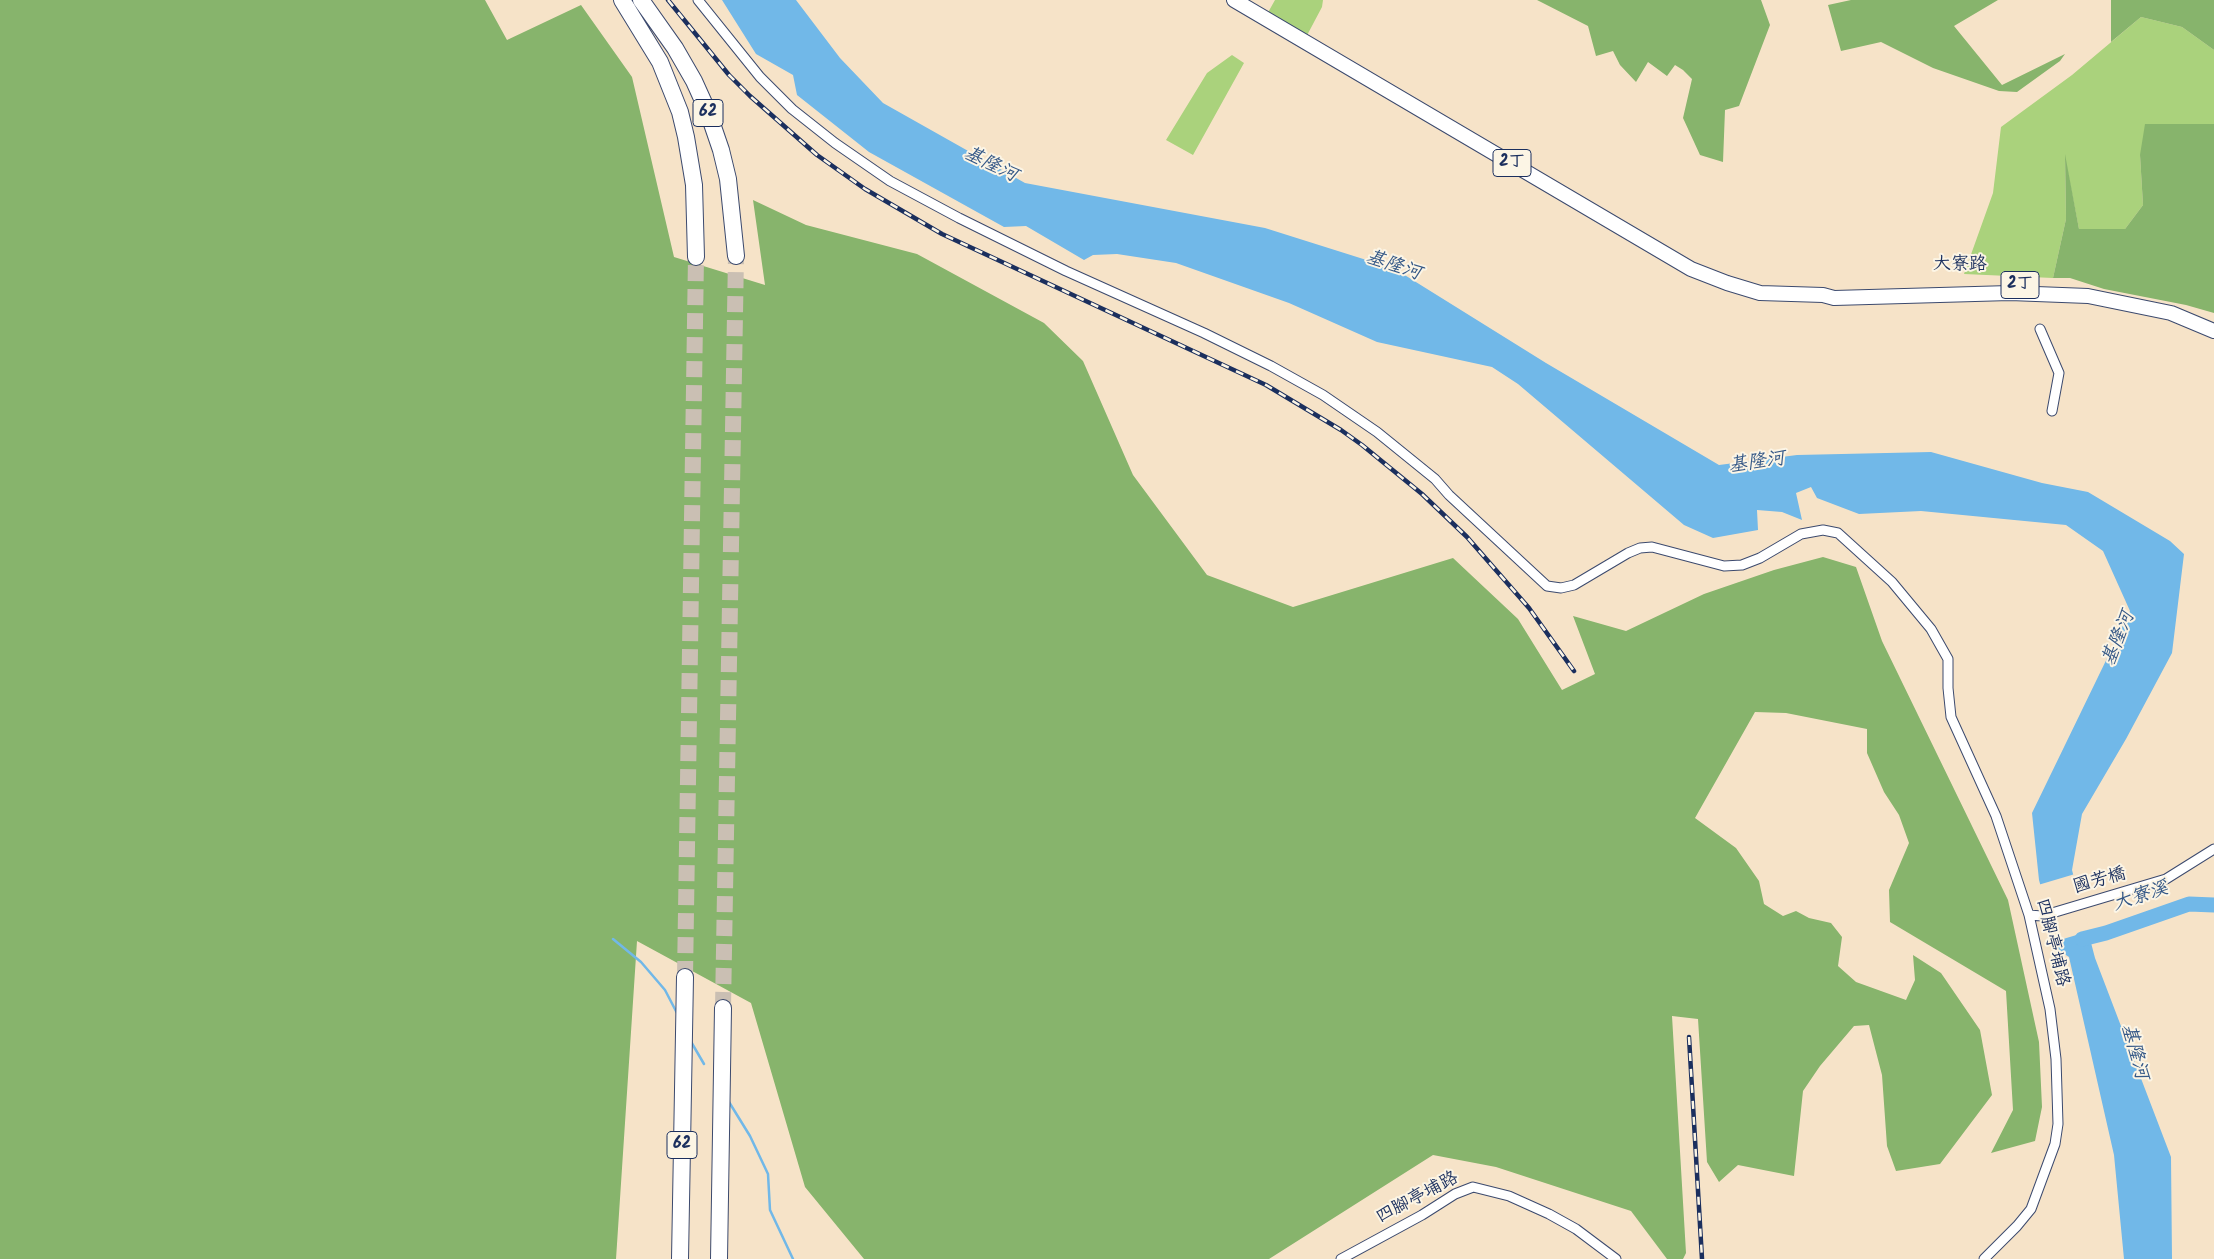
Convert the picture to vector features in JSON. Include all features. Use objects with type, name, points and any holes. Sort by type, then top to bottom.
[{"type":"highway","name":"62","points":[[622,0],[642,28],[660,62],[680,112],[691,162],[696,224],[696,257]]},
{"type":"highway","name":"62","points":[[641,0],[675,48],[708,112],[721,150],[728,179],[736,256]]},
{"type":"highway","name":"62","points":[[680,1259],[685,977]]},
{"type":"highway","name":"62","points":[[720,1259],[723,1008]]},
{"type":"main road","name":"大寮路","points":[[1234,0],[1691,269],[1727,284],[1760,293],[1823,295],[1834,298],[2010,293],[2088,296],[2171,313],[2214,331]]},
{"type":"main road","name":"大寮路","points":[[1823,295],[1834,289],[1930,285],[2012,285],[2092,289],[2177,309],[2214,324]]},
{"type":"street","name":"四腳亭埔路","points":[[698,0],[760,77],[792,108],[835,143],[890,180],[959,218],[1066,270],[1204,333],[1271,366],[1323,395],[1376,432],[1435,479],[1449,495],[1547,586],[1561,588],[1574,586],[1628,553],[1640,548],[1652,547],[1724,566],[1742,565],[1760,558],[1801,534],[1823,530],[1838,533],[1885,576],[1931,629],[1948,660],[1951,717],[1996,816],[2029,915],[2050,1008],[2055,1051],[2058,1118],[2055,1144],[2031,1209],[1984,1259]]},
{"type":"street","points":[[2040,330],[2058,373],[2052,411]]},
{"type":"street","name":"國芳橋","points":[[2029,915],[2042,916],[2166,879],[2214,849]]},
{"type":"street","name":"四腳亭埔路","points":[[1341,1259],[1455,1194],[1473,1187],[1509,1196],[1549,1214],[1576,1230],[1616,1259]]},
{"type":"green space","points":[[0,0],[485,0],[507,40],[581,5],[632,77],[674,257],[765,285],[753,200],[806,225],[917,254],[1044,323],[1083,361],[1133,475],[1207,575],[1293,607],[1453,558],[1518,619],[1562,690],[1595,674],[1573,616],[1626,631],[1704,594],[1774,570],[1823,557],[1856,567],[1882,641],[2008,900],[2039,1042],[2042,1107],[2035,1141],[1991,1153],[2013,1110],[2006,991],[1890,922],[1889,890],[1909,843],[1899,815],[1884,792],[1867,753],[1867,729],[1786,713],[1755,712],[1695,818],[1736,848],[1759,881],[1764,904],[1783,916],[1796,911],[1809,918],[1831,923],[1842,937],[1838,966],[1856,982],[1906,1000],[1915,980],[1913,955],[1941,973],[1980,1030],[1992,1095],[1940,1164],[1896,1171],[1887,1146],[1882,1075],[1869,1025],[1854,1026],[1820,1066],[1803,1091],[1794,1176],[1738,1165],[1719,1182],[1707,1162],[1698,1019],[1672,1016],[1686,1253],[1683,1259],[1667,1259],[1631,1211],[1496,1167],[1433,1155],[1269,1259],[864,1259],[805,1187],[751,1003],[637,941],[616,1259],[0,1259]]},
{"type":"green space","points":[[1275,0],[1323,0],[1322,7],[1304,41],[1261,25]]},
{"type":"green space","points":[[1537,0],[1761,0],[1770,25],[1739,106],[1725,110],[1723,162],[1700,155],[1683,118],[1692,79],[1683,70],[1675,65],[1667,76],[1648,62],[1636,82],[1620,65],[1613,51],[1596,56],[1588,26]]},
{"type":"green space","points":[[1851,0],[1998,0],[1954,26],[2002,85],[2065,54],[2060,61],[2017,92],[1999,91],[1933,68],[1881,42],[1841,51],[1828,5]]},
{"type":"green space","points":[[2111,0],[2214,0],[2214,50],[2182,27],[2141,17],[2111,42]]},
{"type":"green space","points":[[2141,17],[2182,27],[2214,50],[2214,124],[2140,155],[2143,205],[2125,229],[2079,229],[2065,158],[2066,219],[2053,278],[1964,274],[1993,193],[2001,127],[2072,75]]},
{"type":"green space","points":[[1232,55],[1244,63],[1193,155],[1166,140],[1207,73]]},
{"type":"green space","points":[[2145,124],[2214,124],[2214,313],[2186,305],[2104,289],[2070,278],[2053,278],[2066,219],[2065,154],[2079,229],[2125,229],[2143,205],[2140,155]]},
{"type":"water","name":"基隆河","points":[[722,0],[796,0],[840,58],[883,103],[1025,183],[1265,228],[1395,269],[1546,363],[1719,465],[1797,455],[1931,452],[2042,483],[2088,492],[2170,541],[2184,554],[2172,653],[2126,739],[2082,814],[2072,870],[2095,958],[2171,1157],[2172,1259],[2124,1259],[2114,1155],[2069,957],[2058,950],[2039,880],[2032,813],[2130,611],[2103,551],[2066,525],[1921,511],[1859,514],[1817,498],[1811,487],[1796,493],[1802,520],[1782,512],[1757,510],[1758,530],[1713,538],[1684,525],[1518,384],[1492,367],[1377,342],[1289,303],[1176,263],[1117,254],[1093,255],[1084,260],[1026,226],[1004,227],[869,152],[797,95],[793,75],[756,54]]},
{"type":"pier","points":[[2075,874],[2090,931],[2053,942],[2038,885]]},
{"type":"waterway","name":"大寮溪","points":[[2082,939],[2106,933],[2189,904],[2214,905]]},
{"type":"waterway","points":[[613,939],[641,962],[665,990],[678,1015]]},
{"type":"waterway","points":[[690,1040],[704,1064]]},
{"type":"waterway","points":[[729,1102],[750,1136],[768,1174],[770,1210],[793,1259]]},
{"type":"tunnel","points":[[723,1008],[736,256]]},
{"type":"tunnel","points":[[685,977],[696,257]]},
{"type":"railway","points":[[668,0],[729,75],[750,96],[817,155],[865,189],[942,234],[1266,385],[1341,430],[1362,445],[1422,494],[1467,537],[1529,608],[1574,671]]},
{"type":"railway","points":[[1689,1037],[1702,1259]]}]
